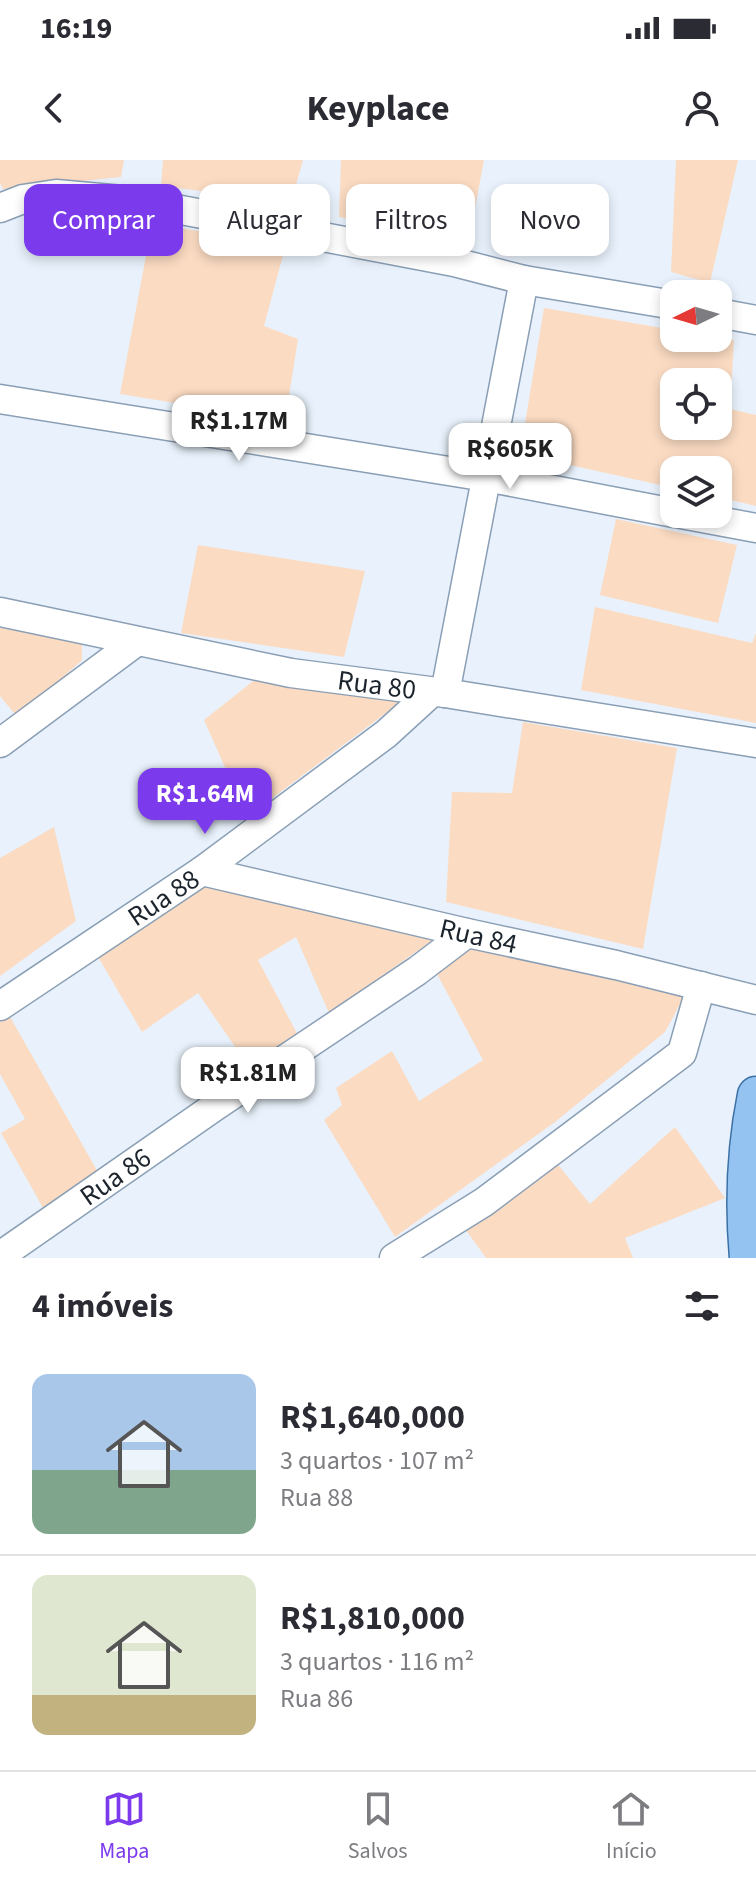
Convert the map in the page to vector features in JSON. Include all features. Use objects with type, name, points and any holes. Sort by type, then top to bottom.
[{"type":"main road","points":[[748,1258],[745,1222],[747,1136],[756,1095]]},
{"type":"street","points":[[0,208],[23,199],[56,194],[134,201],[454,262],[524,280],[660,303]]},
{"type":"street","points":[[439,693],[486,477],[524,280]]},
{"type":"street","points":[[732,316],[756,320]]},
{"type":"street","points":[[0,399],[486,477],[660,510]]},
{"type":"street","points":[[732,524],[756,528]]},
{"type":"street","name":"Rua 80","points":[[0,612],[291,673],[756,743]]},
{"type":"street","points":[[0,743],[136,642]]},
{"type":"street","name":"Rua 88","points":[[0,1006],[202,871],[439,693]]},
{"type":"street","name":"Rua 84","points":[[202,871],[756,1000]]},
{"type":"street","name":"Rua 86","points":[[7,1255],[214,1107],[417,971],[467,933]]},
{"type":"street","points":[[394,1258],[484,1202],[682,1053],[701,986]]},
{"type":"shaded area","points":[[0,160],[124,160],[121,177],[24,184],[24,187],[3,189]]},
{"type":"shaded area","points":[[163,160],[303,160],[296,184],[199,184],[199,191],[183,189],[183,184],[161,184]]},
{"type":"shaded area","points":[[341,160],[484,160],[475,208],[475,184],[346,184],[346,218],[339,217]]},
{"type":"shaded area","points":[[676,160],[738,160],[711,280],[671,272]]},
{"type":"shaded area","points":[[183,229],[199,231],[199,256],[283,256],[264,326],[298,339],[285,421],[120,394],[146,256],[183,256]]},
{"type":"shaded area","points":[[544,308],[660,328],[660,352],[732,352],[734,340],[732,374],[732,368],[660,368],[660,440],[732,440],[732,409],[756,415],[756,506],[732,500],[732,456],[660,456],[660,485],[520,454]]},
{"type":"shaded area","points":[[616,519],[737,545],[718,623],[600,595]]},
{"type":"shaded area","points":[[198,545],[365,571],[344,657],[181,633]]},
{"type":"shaded area","points":[[595,607],[752,643],[756,633],[756,723],[581,690]]},
{"type":"shaded area","points":[[0,623],[82,641],[82,660],[18,718],[0,696]]},
{"type":"shaded area","points":[[257,678],[406,698],[247,817],[204,720]]},
{"type":"shaded area","points":[[523,722],[677,748],[643,949],[446,902],[452,792],[512,793]]},
{"type":"shaded area","points":[[54,827],[76,921],[0,976],[0,858]]},
{"type":"shaded area","points":[[207,880],[423,932],[433,940],[329,1013],[296,937],[258,960],[300,1039],[247,1064],[198,993],[142,1032],[97,955]]},
{"type":"shaded area","points":[[471,946],[686,993],[665,1032],[555,1122],[395,1237],[324,1120],[342,1105],[336,1088],[392,1051],[419,1101],[483,1060],[436,972]]},
{"type":"shaded area","points":[[9,1015],[99,1174],[47,1215],[1,1133],[25,1119],[0,1074],[0,1020]]},
{"type":"shaded area","points":[[675,1127],[725,1198],[625,1238],[633,1258],[486,1258],[463,1226],[555,1161],[590,1204]]}]
